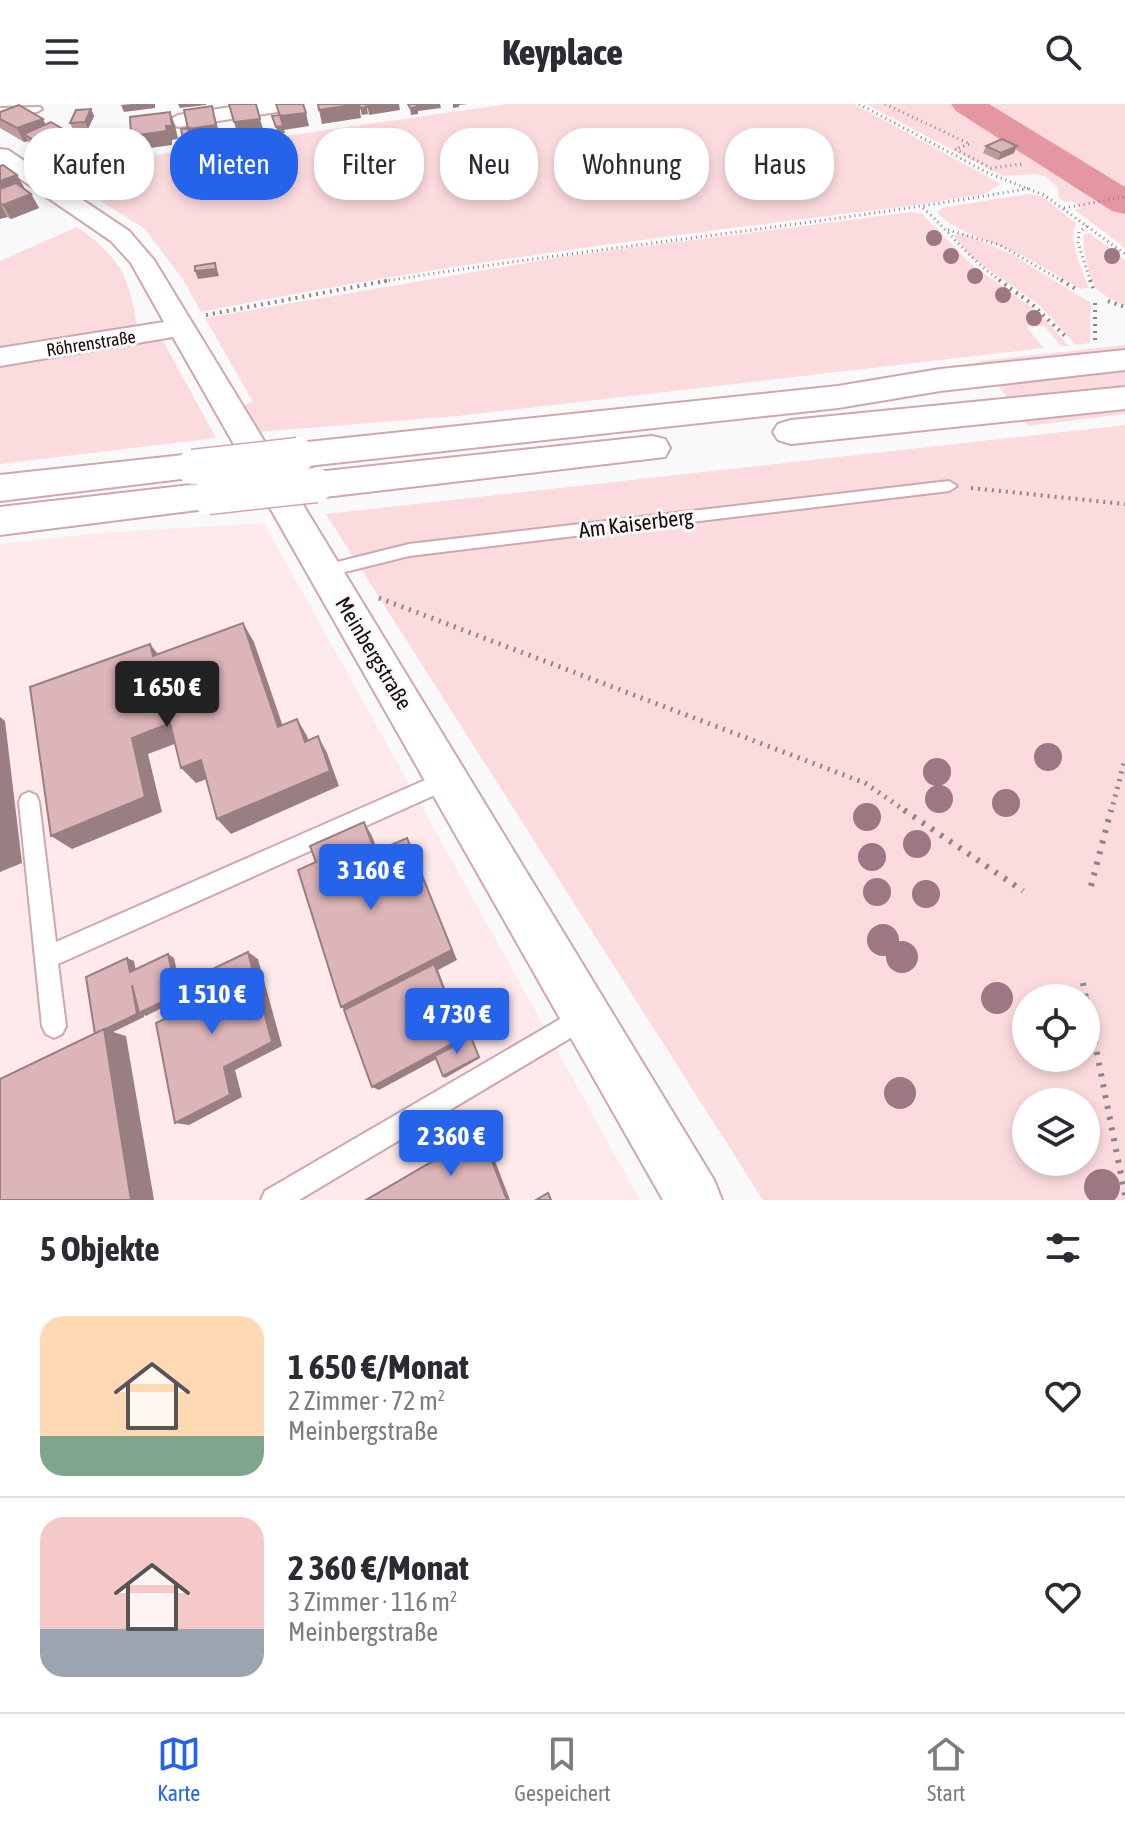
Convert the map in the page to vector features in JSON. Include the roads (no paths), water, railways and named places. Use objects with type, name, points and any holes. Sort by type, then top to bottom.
[{"type":"highway","points":[[0,521],[200,482],[838,397],[1110,354]]},
{"type":"highway","points":[[307,470],[936,419],[1125,398]]},
{"type":"highway","points":[[0,488],[200,482]]},
{"type":"street","points":[[178,121],[291,104]]},
{"type":"street","name":"Meinbergstraße","points":[[0,155],[131,247],[190,322],[325,571],[694,1200]]},
{"type":"street","name":"Röhrenstraße","points":[[0,357],[190,322]]},
{"type":"lane","points":[[0,111],[37,109]]},
{"type":"lane","name":"Am Kaiserberg","points":[[325,571],[409,550],[949,486]]},
{"type":"lane","points":[[46,958],[448,779]]},
{"type":"lane","points":[[29,802],[54,1026]]},
{"type":"lane","points":[[274,1200],[586,1016]]},
{"type":"waterway","points":[[967,104],[1125,203]]}]
